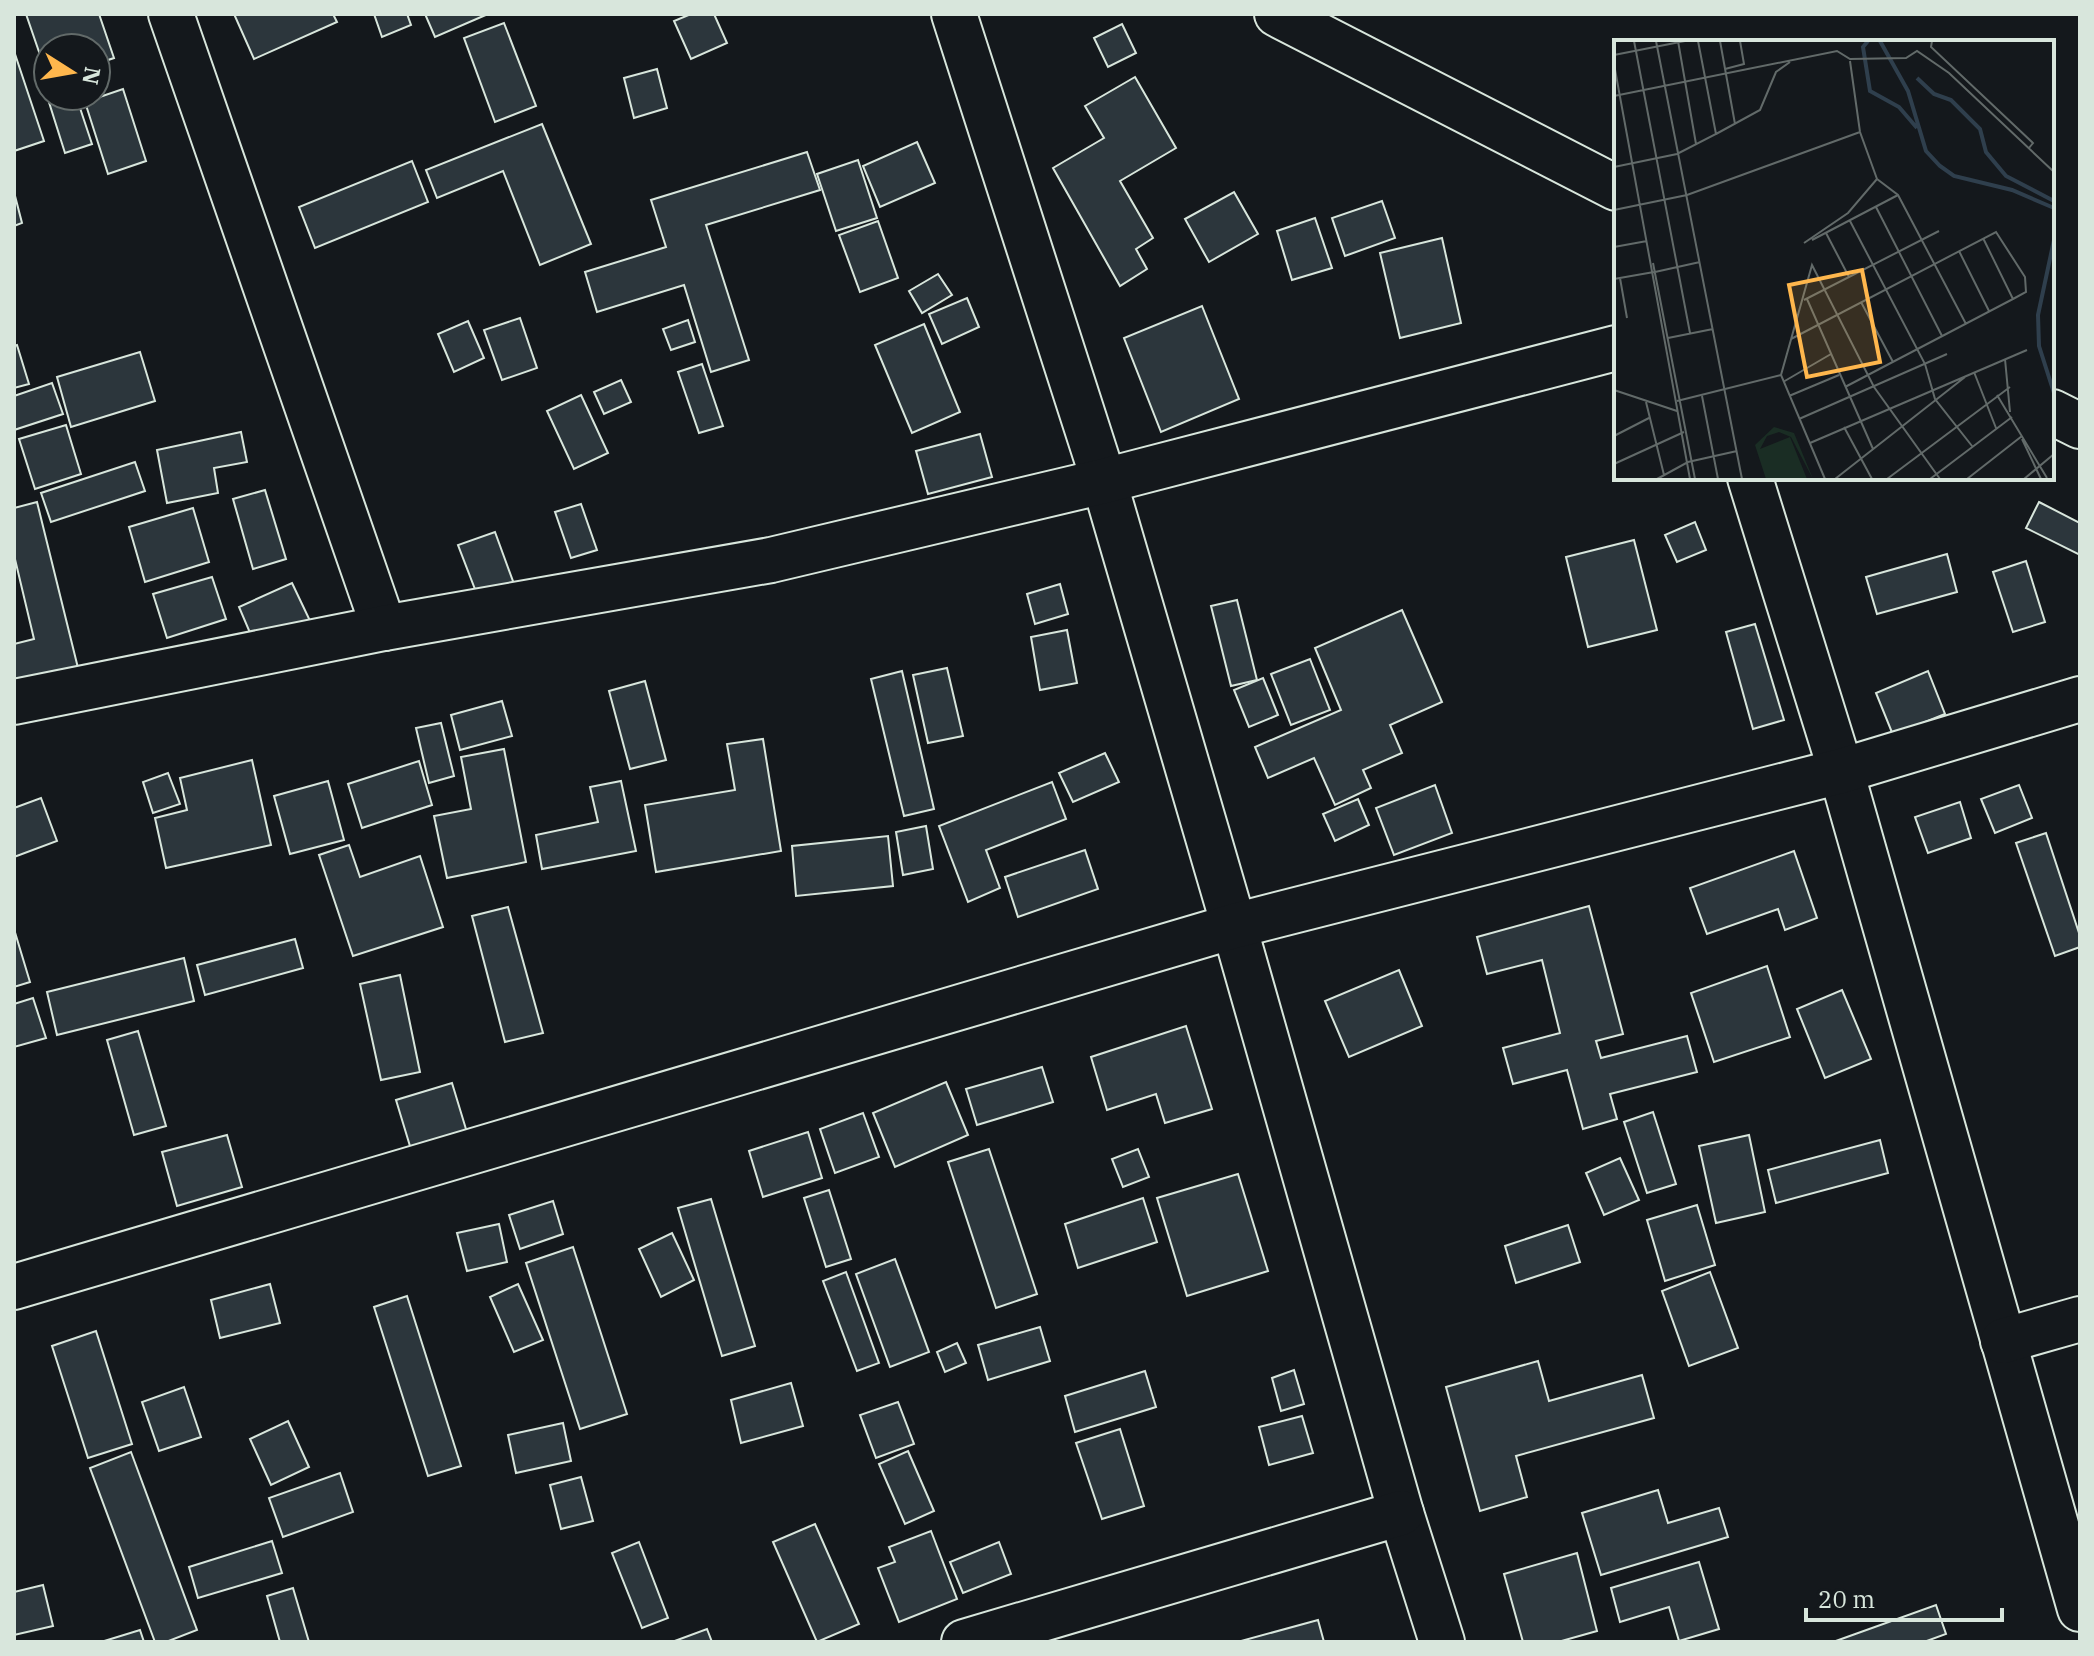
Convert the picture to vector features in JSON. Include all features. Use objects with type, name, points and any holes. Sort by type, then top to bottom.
[{"type":"street","points":[[171,14],[384,628]]},
{"type":"street","points":[[954,14],[1104,481],[1401,1513],[1442,1642]]},
{"type":"street","points":[[1277,14],[1614,187]]},
{"type":"street","points":[[14,702],[384,628],[771,560],[1104,481],[1614,349]]},
{"type":"street","points":[[2054,413],[2080,426]]},
{"type":"street","points":[[1751,480],[1841,771],[2080,1609]]},
{"type":"street","points":[[14,1287],[1234,926],[1841,771],[2080,699]]},
{"type":"street","points":[[2003,1341],[2080,1319]]},
{"type":"street","points":[[964,1642],[1401,1513]]},
{"type":"building","points":[[26,14],[99,14],[105,32],[32,32]]},
{"type":"building","points":[[234,14],[333,14],[337,22],[254,59]]},
{"type":"building","points":[[374,14],[407,14],[411,25],[382,37]]},
{"type":"building","points":[[425,14],[488,14],[435,37]]},
{"type":"building","points":[[691,14],[714,14],[727,43],[691,59],[674,21]]},
{"type":"building","points":[[504,23],[536,106],[495,122],[464,38]]},
{"type":"building","points":[[1122,24],[1136,53],[1108,67],[1094,38]]},
{"type":"building","points":[[14,51],[44,141],[14,151]]},
{"type":"building","points":[[657,69],[667,108],[634,118],[624,78]]},
{"type":"building","points":[[1135,77],[1176,148],[1120,181],[1153,238],[1136,249],[1147,269],[1120,286],[1053,168],[1104,138],[1085,106]]},
{"type":"building","points":[[123,89],[146,161],[108,174],[88,112],[112,112],[112,93]]},
{"type":"building","points":[[52,112],[81,112],[92,144],[65,153]]},
{"type":"building","points":[[542,124],[591,244],[540,265],[503,171],[437,198],[426,170]]},
{"type":"building","points":[[917,142],[935,183],[880,207],[863,166]]},
{"type":"building","points":[[807,152],[820,190],[706,225],[749,360],[711,372],[684,285],[597,312],[585,272],[666,247],[651,200]]},
{"type":"building","points":[[858,160],[877,218],[836,231],[817,174]]},
{"type":"building","points":[[412,161],[428,202],[315,248],[299,207]]},
{"type":"building","points":[[14,192],[22,223],[14,226]]},
{"type":"building","points":[[1234,192],[1258,234],[1209,262],[1185,219]]},
{"type":"building","points":[[1382,201],[1395,238],[1345,256],[1332,218]]},
{"type":"building","points":[[1315,218],[1332,268],[1292,280],[1277,231]]},
{"type":"building","points":[[878,221],[898,278],[860,292],[839,235]]},
{"type":"building","points":[[1442,238],[1461,323],[1400,338],[1380,253]]},
{"type":"building","points":[[938,274],[952,295],[922,313],[909,291]]},
{"type":"building","points":[[967,298],[979,327],[942,344],[929,314]]},
{"type":"building","points":[[1202,306],[1239,399],[1161,432],[1124,338]]},
{"type":"building","points":[[520,318],[537,368],[502,380],[484,330]]},
{"type":"building","points":[[688,320],[695,342],[671,350],[663,329]]},
{"type":"building","points":[[468,321],[484,358],[454,372],[438,334]]},
{"type":"building","points":[[924,324],[960,412],[912,433],[875,345]]},
{"type":"building","points":[[17,345],[29,384],[14,388],[14,346]]},
{"type":"building","points":[[140,352],[155,401],[71,427],[57,377]]},
{"type":"building","points":[[702,364],[723,426],[699,433],[678,372]]},
{"type":"building","points":[[621,380],[631,402],[604,414],[594,392]]},
{"type":"building","points":[[52,383],[63,414],[14,430],[14,396]]},
{"type":"building","points":[[581,395],[608,453],[574,469],[547,411]]},
{"type":"building","points":[[66,425],[81,474],[35,489],[19,439]]},
{"type":"building","points":[[241,432],[247,462],[214,468],[218,493],[167,503],[157,450]]},
{"type":"building","points":[[980,434],[992,477],[928,494],[916,451]]},
{"type":"building","points":[[135,462],[145,491],[51,522],[41,493]]},
{"type":"building","points":[[265,490],[286,559],[253,569],[233,499]]},
{"type":"building","points":[[37,502],[79,672],[14,688],[14,644],[34,639],[14,555],[14,508]]},
{"type":"building","points":[[2039,502],[2080,523],[2080,555],[2026,528]]},
{"type":"building","points":[[581,504],[597,550],[571,558],[555,512]]},
{"type":"building","points":[[193,508],[209,562],[145,582],[129,527]]},
{"type":"building","points":[[1695,522],[1706,550],[1677,562],[1665,535]]},
{"type":"building","points":[[495,532],[514,584],[478,597],[458,545]]},
{"type":"building","points":[[1634,540],[1657,630],[1588,647],[1566,557]]},
{"type":"building","points":[[1947,554],[1957,592],[1877,614],[1866,577]]},
{"type":"building","points":[[2026,561],[2045,622],[2013,632],[1993,572]]},
{"type":"building","points":[[212,577],[226,619],[167,638],[153,594]]},
{"type":"building","points":[[292,583],[312,625],[257,649],[239,607]]},
{"type":"building","points":[[1060,584],[1068,614],[1035,624],[1027,594]]},
{"type":"building","points":[[1237,600],[1257,680],[1231,686],[1211,606]]},
{"type":"building","points":[[1402,610],[1442,702],[1390,725],[1402,753],[1363,770],[1371,788],[1335,805],[1314,758],[1268,778],[1255,747],[1341,710],[1315,648]]},
{"type":"building","points":[[1755,624],[1784,720],[1753,729],[1726,632]]},
{"type":"building","points":[[1067,630],[1077,683],[1040,690],[1031,637]]},
{"type":"building","points":[[1310,659],[1330,710],[1291,725],[1271,674]]},
{"type":"building","points":[[947,668],[963,736],[928,743],[913,675]]},
{"type":"building","points":[[902,671],[934,809],[904,816],[871,679]]},
{"type":"building","points":[[1928,671],[1945,714],[1893,735],[1876,693]]},
{"type":"building","points":[[1263,678],[1278,715],[1249,727],[1234,690]]},
{"type":"building","points":[[645,681],[666,760],[630,769],[609,691]]},
{"type":"building","points":[[502,701],[512,736],[460,750],[451,715]]},
{"type":"building","points":[[441,723],[454,776],[429,783],[416,728]]},
{"type":"building","points":[[763,739],[781,851],[656,872],[645,805],[735,790],[727,744]]},
{"type":"building","points":[[504,749],[526,862],[447,878],[434,816],[471,809],[461,757]]},
{"type":"building","points":[[1105,753],[1119,782],[1073,802],[1059,773]]},
{"type":"building","points":[[252,760],[271,845],[166,868],[155,818],[187,810],[180,778]]},
{"type":"building","points":[[419,761],[432,805],[362,828],[348,784]]},
{"type":"building","points":[[168,773],[180,804],[153,813],[143,782]]},
{"type":"building","points":[[328,781],[344,840],[290,854],[274,796]]},
{"type":"building","points":[[621,781],[636,851],[542,869],[536,835],[598,822],[590,787]]},
{"type":"building","points":[[1052,782],[1066,819],[986,850],[1000,888],[968,902],[939,826]]},
{"type":"building","points":[[1435,785],[1452,833],[1394,855],[1376,808]]},
{"type":"building","points":[[2019,785],[2032,818],[1995,833],[1981,799]]},
{"type":"building","points":[[41,798],[57,841],[14,857],[14,808]]},
{"type":"building","points":[[1358,799],[1369,825],[1335,841],[1323,814]]},
{"type":"building","points":[[1960,802],[1971,838],[1928,853],[1915,817]]},
{"type":"building","points":[[926,826],[933,869],[903,875],[896,832]]},
{"type":"building","points":[[2046,833],[2080,936],[2080,947],[2055,956],[2016,843]]},
{"type":"building","points":[[888,836],[893,886],[796,896],[792,846]]},
{"type":"building","points":[[349,845],[360,877],[420,856],[443,927],[353,956],[319,855]]},
{"type":"building","points":[[1085,850],[1098,889],[1018,917],[1005,877]]},
{"type":"building","points":[[1794,851],[1817,918],[1785,930],[1778,909],[1707,934],[1690,888]]},
{"type":"building","points":[[1589,906],[1623,1034],[1596,1041],[1601,1058],[1687,1036],[1697,1072],[1610,1094],[1617,1119],[1583,1129],[1567,1070],[1513,1084],[1503,1048],[1560,1033],[1542,960],[1487,974],[1477,937]]},
{"type":"building","points":[[508,907],[543,1033],[505,1042],[472,916]]},
{"type":"building","points":[[14,929],[30,982],[14,987]]},
{"type":"building","points":[[295,939],[303,968],[205,995],[197,965]]},
{"type":"building","points":[[184,958],[194,1001],[57,1035],[47,992]]},
{"type":"building","points":[[1767,966],[1790,1037],[1714,1062],[1691,993]]},
{"type":"building","points":[[1399,970],[1422,1026],[1349,1057],[1325,1001]]},
{"type":"building","points":[[400,975],[420,1072],[381,1080],[360,984]]},
{"type":"building","points":[[1842,990],[1871,1059],[1825,1078],[1797,1009]]},
{"type":"building","points":[[33,998],[46,1038],[14,1047],[14,1004]]},
{"type":"building","points":[[1186,1026],[1212,1109],[1165,1123],[1156,1094],[1107,1110],[1091,1057]]},
{"type":"building","points":[[138,1031],[166,1126],[134,1135],[107,1040]]},
{"type":"building","points":[[1042,1067],[1053,1102],[977,1125],[966,1089]]},
{"type":"building","points":[[946,1082],[968,1135],[895,1167],[873,1113]]},
{"type":"building","points":[[452,1083],[469,1139],[413,1156],[396,1100]]},
{"type":"building","points":[[1653,1112],[1676,1184],[1647,1193],[1624,1122]]},
{"type":"building","points":[[863,1113],[879,1157],[835,1173],[820,1129]]},
{"type":"building","points":[[808,1132],[822,1178],[763,1197],[749,1151]]},
{"type":"building","points":[[227,1135],[242,1187],[177,1206],[162,1152]]},
{"type":"building","points":[[1749,1135],[1765,1212],[1716,1223],[1699,1146]]},
{"type":"building","points":[[1880,1140],[1888,1173],[1776,1203],[1768,1170]]},
{"type":"building","points":[[989,1149],[1037,1294],[996,1308],[948,1162]]},
{"type":"building","points":[[1138,1149],[1149,1177],[1123,1187],[1112,1159]]},
{"type":"building","points":[[1620,1158],[1639,1200],[1604,1215],[1586,1173]]},
{"type":"building","points":[[1238,1174],[1268,1271],[1187,1296],[1157,1198]]},
{"type":"building","points":[[829,1190],[851,1259],[826,1267],[804,1198]]},
{"type":"building","points":[[1143,1198],[1157,1242],[1078,1268],[1065,1224]]},
{"type":"building","points":[[711,1199],[755,1346],[722,1356],[678,1208]]},
{"type":"building","points":[[553,1201],[563,1234],[520,1249],[509,1215]]},
{"type":"building","points":[[1697,1205],[1715,1265],[1665,1281],[1647,1220]]},
{"type":"building","points":[[499,1224],[507,1262],[467,1271],[457,1233]]},
{"type":"building","points":[[1568,1225],[1580,1262],[1516,1283],[1505,1246]]},
{"type":"building","points":[[672,1233],[694,1280],[661,1297],[639,1249]]},
{"type":"building","points":[[573,1247],[627,1414],[580,1429],[526,1263]]},
{"type":"building","points":[[895,1259],[929,1352],[890,1367],[856,1274]]},
{"type":"building","points":[[846,1272],[879,1363],[857,1371],[823,1281]]},
{"type":"building","points":[[1710,1272],[1738,1348],[1689,1366],[1662,1291]]},
{"type":"building","points":[[270,1284],[280,1323],[220,1338],[211,1300]]},
{"type":"building","points":[[518,1284],[543,1340],[514,1352],[490,1297]]},
{"type":"building","points":[[407,1296],[461,1466],[428,1476],[374,1307]]},
{"type":"building","points":[[1040,1327],[1050,1361],[988,1380],[978,1345]]},
{"type":"building","points":[[96,1331],[132,1444],[88,1458],[52,1346]]},
{"type":"building","points":[[957,1343],[966,1363],[945,1372],[937,1352]]},
{"type":"building","points":[[1538,1361],[1549,1401],[1642,1375],[1654,1418],[1516,1456],[1527,1497],[1480,1511],[1446,1387]]},
{"type":"building","points":[[1294,1370],[1304,1404],[1281,1411],[1272,1378]]},
{"type":"building","points":[[1145,1371],[1156,1407],[1075,1432],[1065,1396]]},
{"type":"building","points":[[791,1383],[803,1426],[741,1443],[731,1400]]},
{"type":"building","points":[[184,1387],[201,1437],[159,1451],[142,1402]]},
{"type":"building","points":[[898,1402],[914,1444],[876,1458],[860,1415]]},
{"type":"building","points":[[1302,1416],[1313,1453],[1269,1465],[1259,1427]]},
{"type":"building","points":[[288,1421],[309,1467],[271,1485],[250,1439]]},
{"type":"building","points":[[563,1423],[571,1461],[516,1473],[508,1435]]},
{"type":"building","points":[[1120,1429],[1144,1506],[1102,1519],[1076,1443]]},
{"type":"building","points":[[908,1451],[934,1511],[905,1524],[879,1464]]},
{"type":"building","points":[[131,1452],[197,1630],[166,1642],[155,1642],[90,1468]]},
{"type":"building","points":[[340,1473],[353,1512],[283,1537],[269,1498]]},
{"type":"building","points":[[581,1477],[593,1521],[561,1529],[550,1485]]},
{"type":"building","points":[[1658,1490],[1668,1523],[1719,1508],[1728,1537],[1601,1575],[1582,1513]]},
{"type":"building","points":[[815,1524],[859,1624],[817,1642],[773,1542]]},
{"type":"building","points":[[931,1531],[957,1599],[899,1622],[878,1568],[895,1562],[889,1547]]},
{"type":"building","points":[[272,1541],[282,1573],[198,1598],[189,1567]]},
{"type":"building","points":[[639,1542],[668,1618],[642,1628],[612,1553]]},
{"type":"building","points":[[999,1542],[1011,1574],[963,1593],[950,1562]]},
{"type":"building","points":[[1577,1553],[1597,1631],[1558,1642],[1523,1642],[1504,1574]]},
{"type":"building","points":[[1699,1562],[1719,1629],[1679,1641],[1669,1607],[1620,1622],[1611,1588]]},
{"type":"building","points":[[43,1585],[53,1626],[14,1635],[14,1592]]},
{"type":"building","points":[[293,1588],[309,1642],[280,1642],[267,1596]]},
{"type":"building","points":[[1936,1605],[1946,1634],[1924,1642],[1833,1642]]},
{"type":"building","points":[[1318,1620],[1324,1642],[1241,1642],[1241,1641]]},
{"type":"building","points":[[707,1629],[712,1642],[672,1642]]},
{"type":"building","points":[[140,1630],[144,1642],[101,1642]]}]
